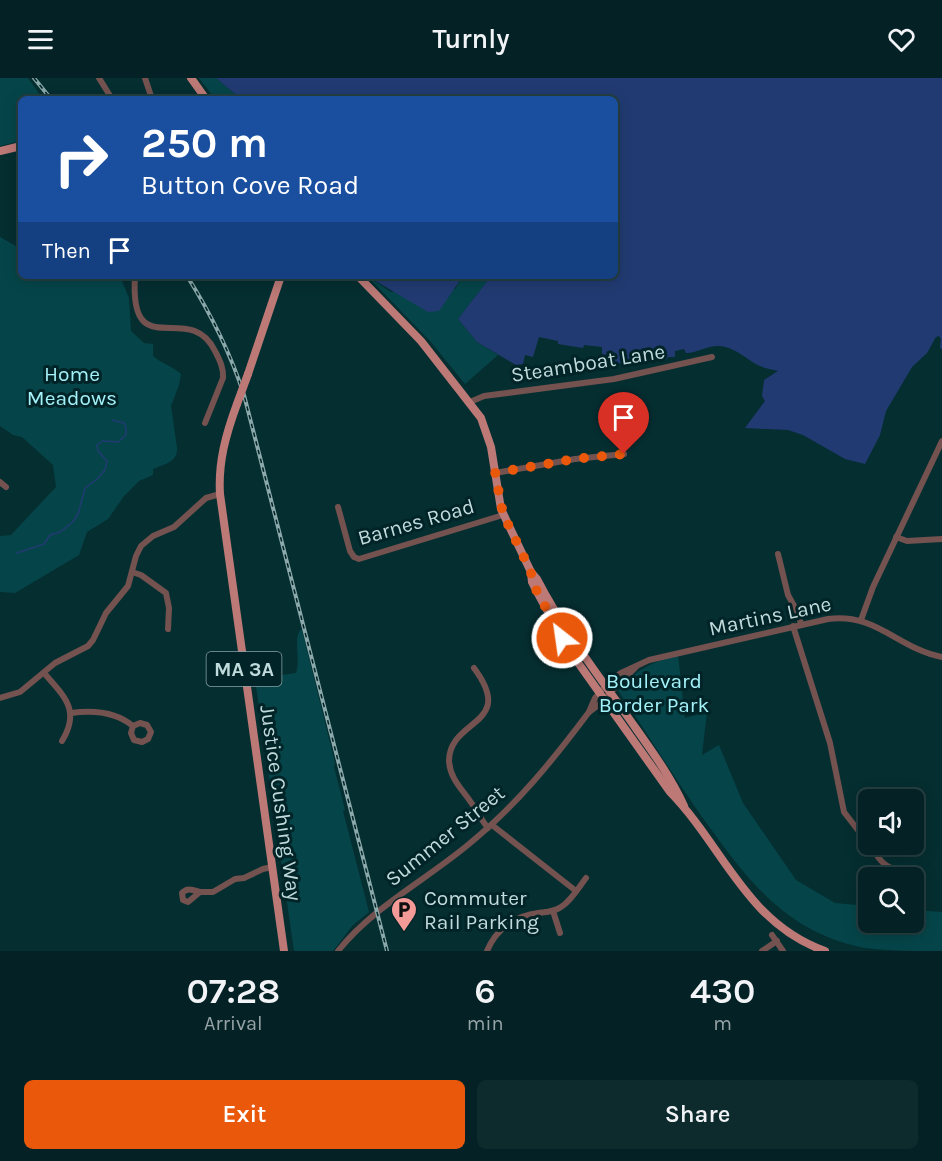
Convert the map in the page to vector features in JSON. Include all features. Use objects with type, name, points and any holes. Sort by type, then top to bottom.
[{"type":"main road","points":[[190,79],[204,96]]},
{"type":"main road","points":[[0,151],[18,147]]},
{"type":"main road","name":"Justice Cushing Way","points":[[280,279],[237,404],[222,456],[220,494],[284,951]]},
{"type":"main road","points":[[361,279],[421,341],[481,418],[486,430],[503,514],[531,572],[570,637],[676,788],[684,806]]},
{"type":"main road","points":[[531,572],[532,582],[569,650],[750,899],[770,919],[798,938],[822,950]]},
{"type":"main road","points":[[798,938],[804,951]]},
{"type":"street","points":[[99,78],[110,96]]},
{"type":"street","points":[[145,78],[151,96]]},
{"type":"street","points":[[135,279],[135,307],[145,322],[158,328],[183,328],[195,331],[207,338],[215,350],[223,370],[223,378],[205,423]]},
{"type":"street","name":"Steamboat Lane","points":[[470,402],[484,396],[614,379],[712,357]]},
{"type":"street","points":[[861,620],[873,587],[942,441]]},
{"type":"street","points":[[495,473],[575,459],[624,454]]},
{"type":"street","points":[[0,482],[6,487]]},
{"type":"street","points":[[0,698],[20,692],[60,660],[85,649],[91,643],[103,617],[128,586],[137,554],[146,541],[174,527],[206,498],[220,494]]},
{"type":"street","name":"Barnes Road","points":[[338,507],[350,551],[354,557],[359,559],[503,514]]},
{"type":"street","points":[[896,537],[907,541],[942,539]]},
{"type":"street","points":[[778,554],[788,595],[801,624]]},
{"type":"street","points":[[132,572],[141,575],[166,593],[169,608],[168,629]]},
{"type":"street","name":"Martins Lane","points":[[607,689],[636,667],[662,656],[801,624],[840,618],[861,620],[917,649],[942,657]]},
{"type":"street","points":[[793,626],[830,743],[844,812],[858,830]]},
{"type":"street","points":[[474,668],[485,685],[488,705],[479,720],[453,743],[449,762],[454,780],[490,827],[576,891]]},
{"type":"street","points":[[44,673],[65,698],[71,713],[69,727],[62,741]]},
{"type":"street","name":"Summer Street","points":[[338,951],[363,923],[490,827],[529,788],[607,689]]},
{"type":"street","points":[[71,713],[110,714],[133,726]]},
{"type":"street","points":[[877,855],[887,867]]},
{"type":"street","points":[[200,892],[213,892],[235,879],[244,878],[272,867]]},
{"type":"street","points":[[487,951],[497,934],[512,921],[531,914],[553,911],[565,905],[586,878]]},
{"type":"street","points":[[553,911],[560,933]]},
{"type":"street","points":[[762,951],[774,938],[783,951]]},
{"type":"green space","points":[[0,78],[28,78],[41,96],[18,96],[18,142],[0,146]]},
{"type":"green space","points":[[199,78],[216,78],[237,96],[213,96]]},
{"type":"green space","name":"Home Meadows","points":[[0,237],[18,247],[18,279],[121,279],[129,298],[131,331],[144,343],[153,344],[153,356],[181,374],[171,406],[177,453],[170,462],[153,469],[153,475],[139,481],[124,496],[108,519],[87,532],[79,555],[15,593],[0,592],[0,536],[11,535],[56,487],[53,465],[22,437],[13,435],[0,426]]},
{"type":"green space","points":[[370,279],[391,292],[455,289],[461,279],[489,279],[458,319],[477,342],[498,355],[465,384],[430,341]]},
{"type":"green space","points":[[302,630],[335,763],[334,767],[345,810],[343,811],[369,912],[352,926],[333,951],[294,951],[255,679],[296,673],[297,640]]},
{"type":"green space","name":"Boulevard Border Park","points":[[678,655],[685,718],[707,712],[702,755],[719,745],[743,803],[796,880],[835,903],[858,905],[858,933],[924,933],[924,911],[942,912],[942,951],[864,948],[837,940],[812,930],[791,917],[754,884],[694,805],[619,692],[618,689],[632,676],[660,660]]},
{"type":"water","points":[[216,78],[942,78],[942,349],[940,348],[941,339],[939,336],[936,337],[927,353],[912,367],[886,411],[880,435],[865,464],[845,459],[803,435],[788,430],[745,428],[765,401],[762,396],[764,380],[778,371],[760,366],[724,347],[714,346],[686,353],[684,349],[675,351],[675,357],[668,357],[666,360],[630,360],[627,364],[617,363],[602,356],[602,347],[584,345],[583,348],[558,344],[558,341],[539,337],[533,357],[525,355],[523,364],[516,365],[477,342],[458,319],[489,279],[618,279],[618,96],[237,96]]},
{"type":"water","points":[[372,279],[461,279],[439,311],[428,312]]},
{"type":"waterway","points":[[17,553],[44,544],[50,535],[60,532],[73,522],[78,514],[85,488],[105,470],[107,461],[98,451],[97,445],[103,441],[118,442],[126,435],[124,423],[112,420]]},
{"type":"railway","points":[[34,78],[49,96]]},
{"type":"railway","points":[[189,279],[219,334],[244,395],[387,951]]},
{"type":"place","name":"Commuter Rail Parking","points":[[404,933]]},
{"type":"route","points":[[562,638],[532,582],[531,572],[503,514],[495,473],[575,459],[624,454]]}]
